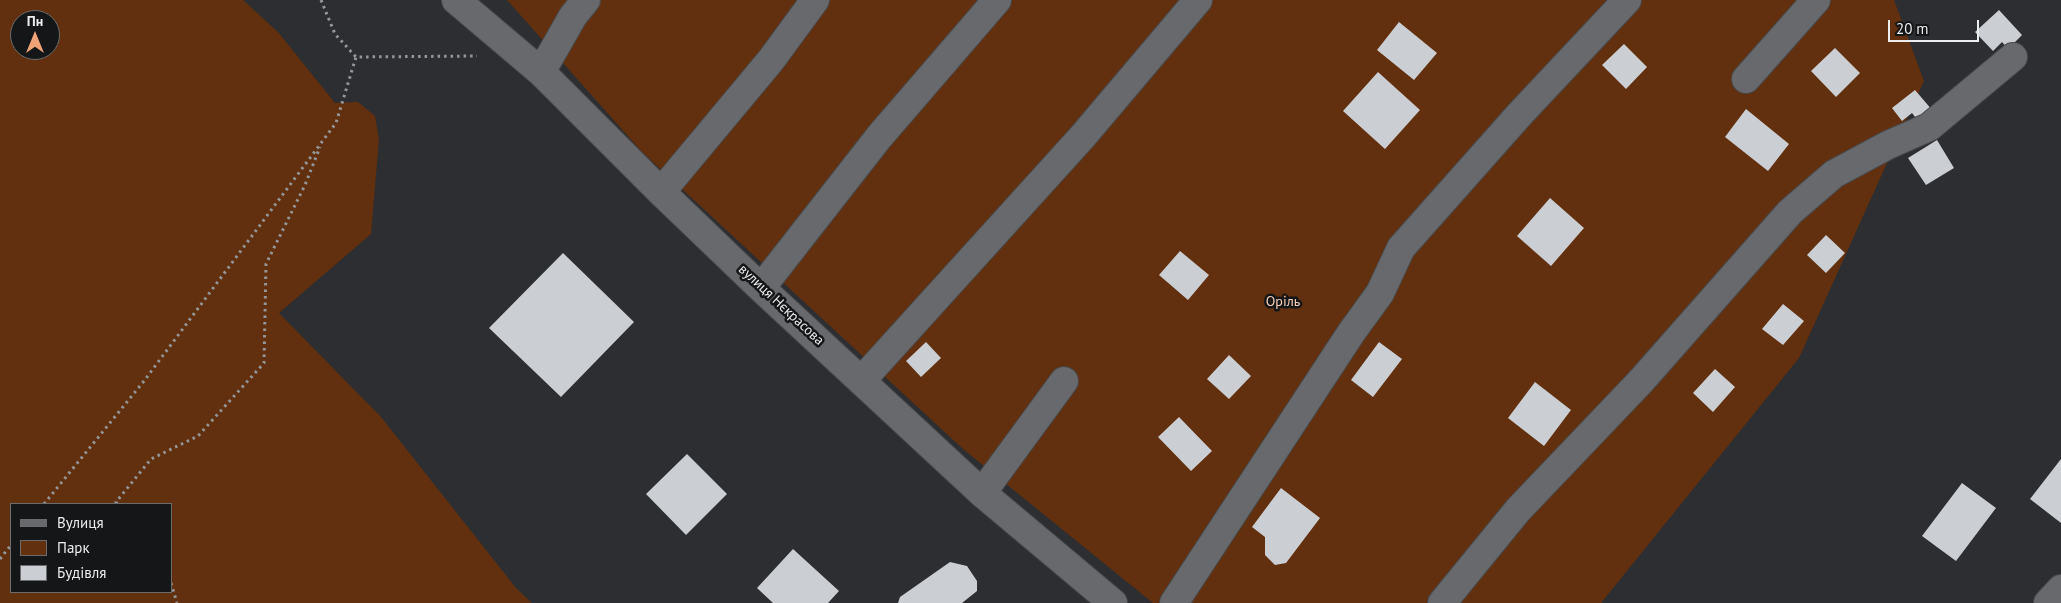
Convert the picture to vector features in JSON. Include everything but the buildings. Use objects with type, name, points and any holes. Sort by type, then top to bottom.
[{"type":"street","name":"вулиця Нєкрасова","points":[[456,0],[541,72],[761,288],[982,493],[1113,603]]},
{"type":"street","points":[[541,72],[573,16],[586,0]]},
{"type":"street","points":[[662,192],[771,60],[815,0]]},
{"type":"street","points":[[761,288],[879,137],[997,0]]},
{"type":"street","points":[[861,381],[1084,136],[1198,0]]},
{"type":"street","points":[[1174,603],[1350,333],[1380,293],[1401,248],[1519,115],[1627,0]]},
{"type":"street","points":[[1746,79],[1816,0]]},
{"type":"street","points":[[1442,603],[1518,510],[1641,381],[1790,212],[1834,174],[1888,145],[1929,126],[2013,57]]},
{"type":"street","points":[[982,493],[1064,381]]},
{"type":"street","points":[[2048,603],[2061,590]]},
{"type":"path","points":[[322,0],[335,34],[356,57],[476,56],[485,58]]},
{"type":"path","points":[[45,503],[144,381],[336,123],[356,57]]},
{"type":"path","points":[[117,503],[151,459],[198,436],[264,362],[266,264],[305,185],[322,141]]},
{"type":"path","points":[[0,559],[10,546]]},
{"type":"path","points":[[172,586],[177,603]]},
{"type":"green space","points":[[0,0],[243,0],[278,32],[335,103],[358,102],[375,116],[379,140],[371,234],[279,313],[381,417],[516,588],[532,603],[0,603]]},
{"type":"green space","name":"Оріль","points":[[507,0],[1894,0],[1924,81],[1799,358],[1601,603],[1153,603],[963,449],[642,152]]}]
